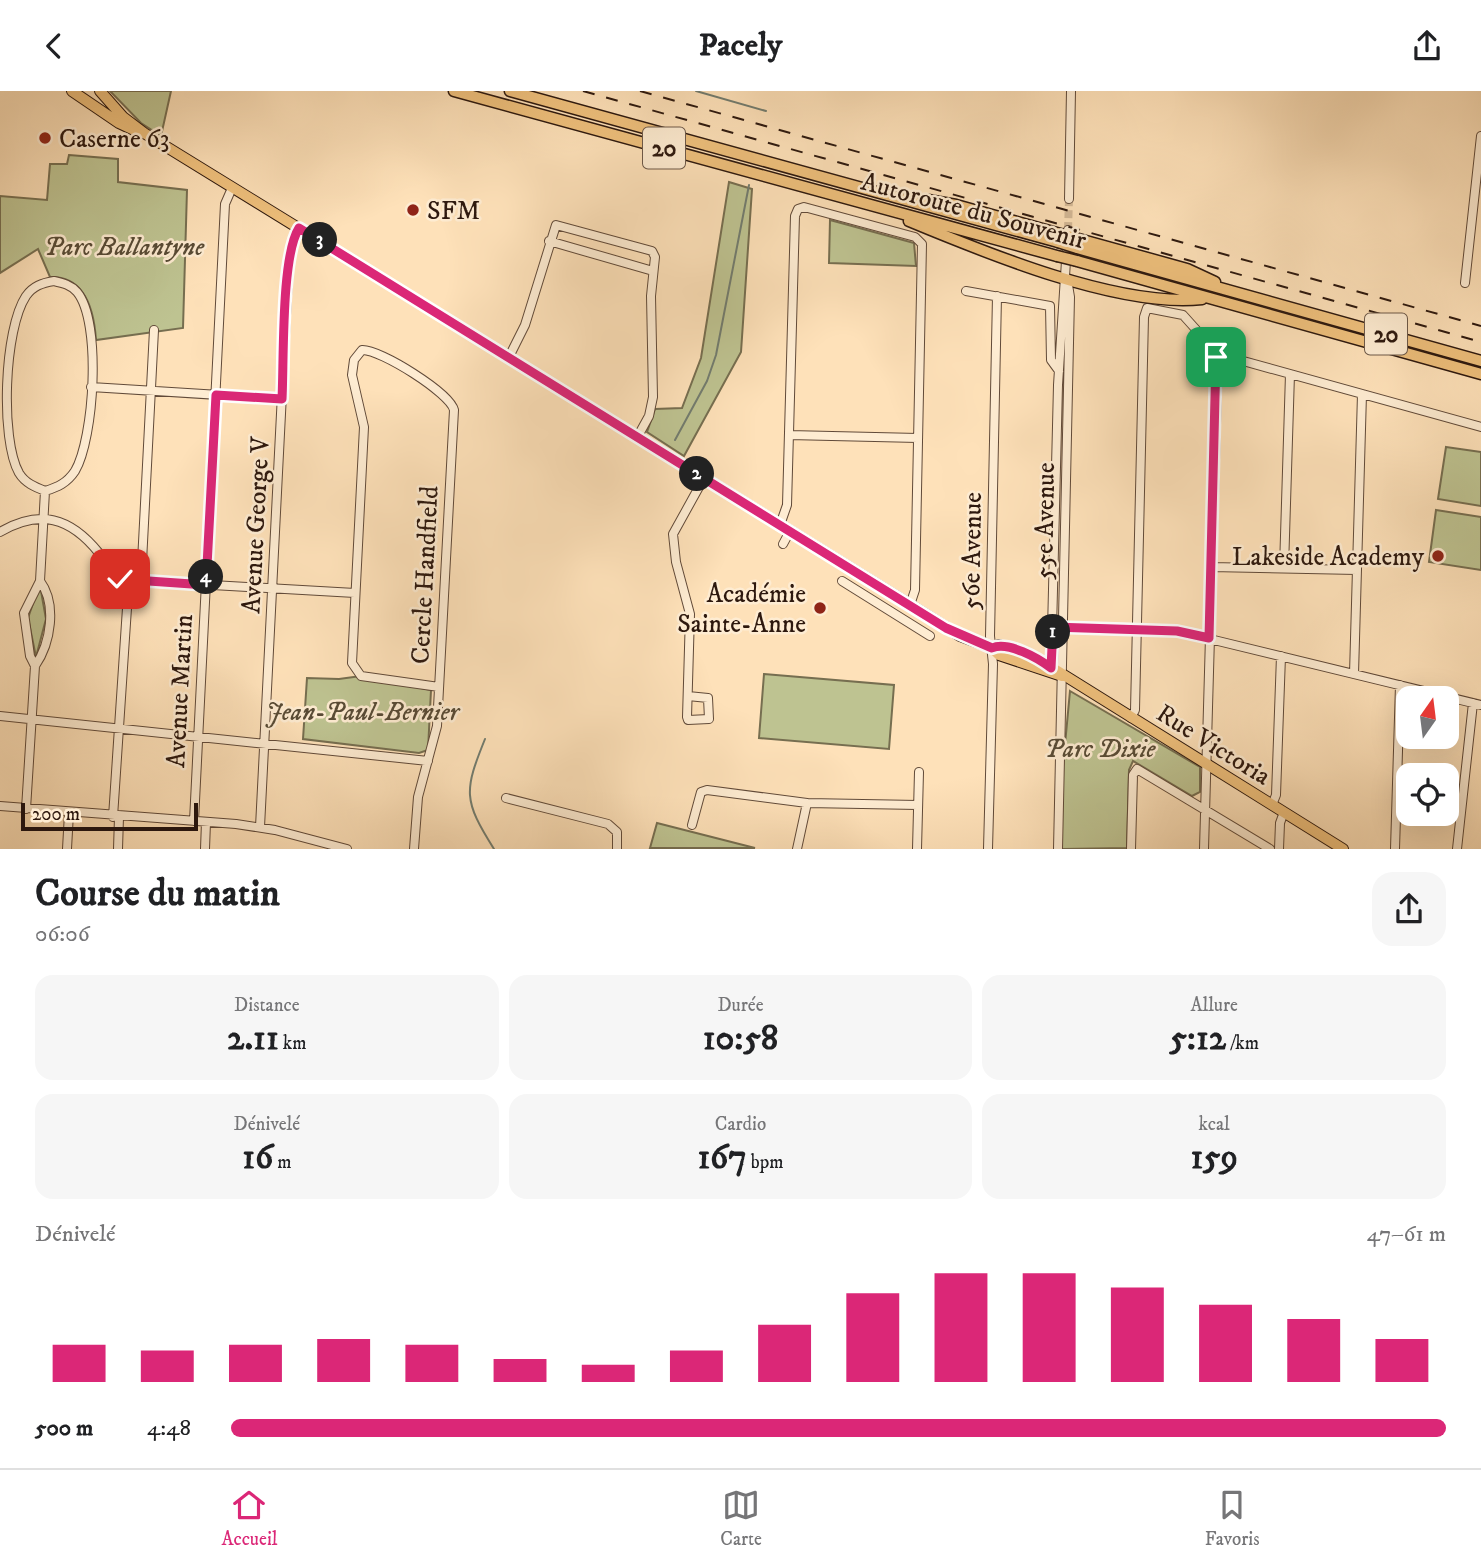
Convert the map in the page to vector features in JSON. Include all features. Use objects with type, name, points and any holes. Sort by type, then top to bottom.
[{"type":"highway","name":"Autoroute du Souvenir","points":[[454,91],[1481,374]]},
{"type":"highway","name":"Autoroute du Souvenir","points":[[510,91],[1481,361]]},
{"type":"highway","points":[[870,191],[956,205],[1068,233],[1187,269],[1236,293]]},
{"type":"highway","points":[[874,206],[942,235],[1067,279],[1181,302],[1209,298]]},
{"type":"main road","points":[[72,91],[120,124],[144,133]]},
{"type":"main road","points":[[100,91],[123,117],[144,133]]},
{"type":"main road","name":"Rue Victoria","points":[[144,133],[960,636],[992,648],[999,655],[1062,675],[1343,849]]},
{"type":"street","points":[[1069,199],[1071,91]]},
{"type":"street","points":[[1465,283],[1481,136]]},
{"type":"street","name":"Avenue Martin","points":[[194,821],[225,202],[232,188]]},
{"type":"street","points":[[780,525],[787,511],[798,209],[810,208],[915,237],[922,242],[915,590],[910,624]]},
{"type":"street","points":[[509,357],[524,329],[553,228],[559,225],[647,249],[655,254],[653,397],[649,416],[638,436]]},
{"type":"street","name":"Avenue George V","points":[[260,827],[288,276],[293,239],[299,228]]},
{"type":"street","name":"55e Avenue","points":[[1051,670],[1059,371],[1068,233]]},
{"type":"street","points":[[549,241],[653,271]]},
{"type":"street","name":"55e Avenue","points":[[1058,849],[1070,298],[1067,279]]},
{"type":"street","points":[[54,281],[64,283],[79,294],[89,317],[91,387],[88,427],[80,460],[66,482],[45,491],[30,485],[14,464],[7,439],[4,383],[19,309],[32,289],[54,281]]},
{"type":"street","points":[[966,291],[997,296]]},
{"type":"street","name":"55e Avenue","points":[[997,296],[1046,304],[1052,312],[1052,362],[1059,371]]},
{"type":"street","name":"56e Avenue","points":[[988,849],[997,296]]},
{"type":"street","points":[[1131,718],[1135,710],[1145,309],[1152,307],[1183,316],[1218,354],[1481,427]]},
{"type":"street","points":[[127,608],[141,581],[154,330]]},
{"type":"street","name":"Cercle Handfield","points":[[355,593],[364,427],[352,375],[358,352],[367,350],[377,352],[445,394],[453,405],[436,737],[418,797],[414,849]]},
{"type":"street","points":[[1204,849],[1218,354]]},
{"type":"street","points":[[1284,568],[1290,374]]},
{"type":"street","points":[[91,387],[282,399]]},
{"type":"street","points":[[1354,674],[1362,394]]},
{"type":"street","points":[[789,435],[918,438]]},
{"type":"street","points":[[688,696],[690,614],[673,534],[704,478]]},
{"type":"street","points":[[26,809],[35,666],[30,656],[24,613],[40,581],[45,491]]},
{"type":"street","points":[[0,532],[20,522],[45,516],[80,534],[120,579],[127,608],[119,728],[116,817],[118,849]]},
{"type":"street","points":[[782,544],[790,531]]},
{"type":"street","points":[[1211,567],[1357,570]]},
{"type":"street","points":[[120,579],[355,593],[352,663],[355,672],[361,676],[439,687]]},
{"type":"street","points":[[35,666],[41,657],[51,617],[40,581]]},
{"type":"street","points":[[842,581],[930,636]]},
{"type":"street","points":[[1053,627],[1177,631],[1477,704],[1457,849]]},
{"type":"street","points":[[1272,805],[1276,795],[1281,656]]},
{"type":"street","points":[[1395,849],[1400,685]]},
{"type":"street","points":[[0,716],[428,761]]},
{"type":"street","points":[[1131,849],[1136,769],[1270,849]]},
{"type":"street","points":[[917,849],[919,772]]},
{"type":"street","points":[[692,825],[698,797],[707,790],[807,803],[918,805]]},
{"type":"street","points":[[506,798],[608,824],[617,832],[617,849]]},
{"type":"street","points":[[797,849],[807,803]]},
{"type":"street","points":[[0,807],[260,827],[347,849]]},
{"type":"street","points":[[67,849],[69,813]]},
{"type":"street","points":[[1279,849],[1280,823],[1284,813]]},
{"type":"street","points":[[205,849],[206,822]]},
{"type":"green space","points":[[110,91],[171,91],[161,136],[141,123]]},
{"type":"green space","name":"Parc Ballantyne","points":[[69,155],[118,159],[118,182],[187,190],[183,328],[96,340],[93,317],[85,297],[72,282],[50,277],[38,249],[0,273],[0,196],[47,200],[50,164],[67,164]]},
{"type":"green space","points":[[729,182],[752,189],[741,352],[684,456],[647,432],[655,409],[682,408],[701,358]]},
{"type":"green space","points":[[830,220],[914,243],[916,266],[829,263]]},
{"type":"green space","points":[[1446,447],[1481,452],[1481,506],[1438,499]]},
{"type":"green space","points":[[1436,510],[1481,517],[1481,570],[1429,562]]},
{"type":"green space","points":[[38,589],[41,591],[46,619],[36,657],[28,618]]},
{"type":"green space","points":[[764,674],[894,685],[889,749],[759,738]]},
{"type":"green space","name":"Jean-Paul-Bernier","points":[[361,676],[431,690],[428,750],[419,753],[303,739],[307,678],[339,679]]},
{"type":"green space","name":"Parc Dixie","points":[[1070,691],[1200,767],[1200,792],[1192,796],[1133,761],[1129,770],[1127,848],[1062,849],[1060,846],[1063,766]]},
{"type":"green space","points":[[657,823],[755,848],[650,848]]},
{"type":"waterway","points":[[696,91],[766,111]]},
{"type":"waterway","points":[[675,440],[707,381],[716,355],[749,185]]},
{"type":"waterway","points":[[485,739],[473,771],[470,795],[477,818],[494,849]]},
{"type":"tunnel","points":[[1068,230],[1069,199]]},
{"type":"railway","points":[[583,91],[1481,342]]},
{"type":"railway","points":[[640,91],[1481,326]]},
{"type":"place","name":"Caserne 63","points":[[45,138]]},
{"type":"place","name":"SFM","points":[[413,210]]},
{"type":"place","name":"Lakeside Academy","points":[[1438,556]]},
{"type":"place","name":"Académie Sainte-Anne","points":[[820,608]]},
{"type":"route","points":[[120,579],[206,585],[216,395],[282,399],[288,276],[293,239],[299,228],[946,628],[992,648],[998,645],[1011,649],[1051,668],[1053,627],[1177,631],[1209,638],[1216,357]]}]
